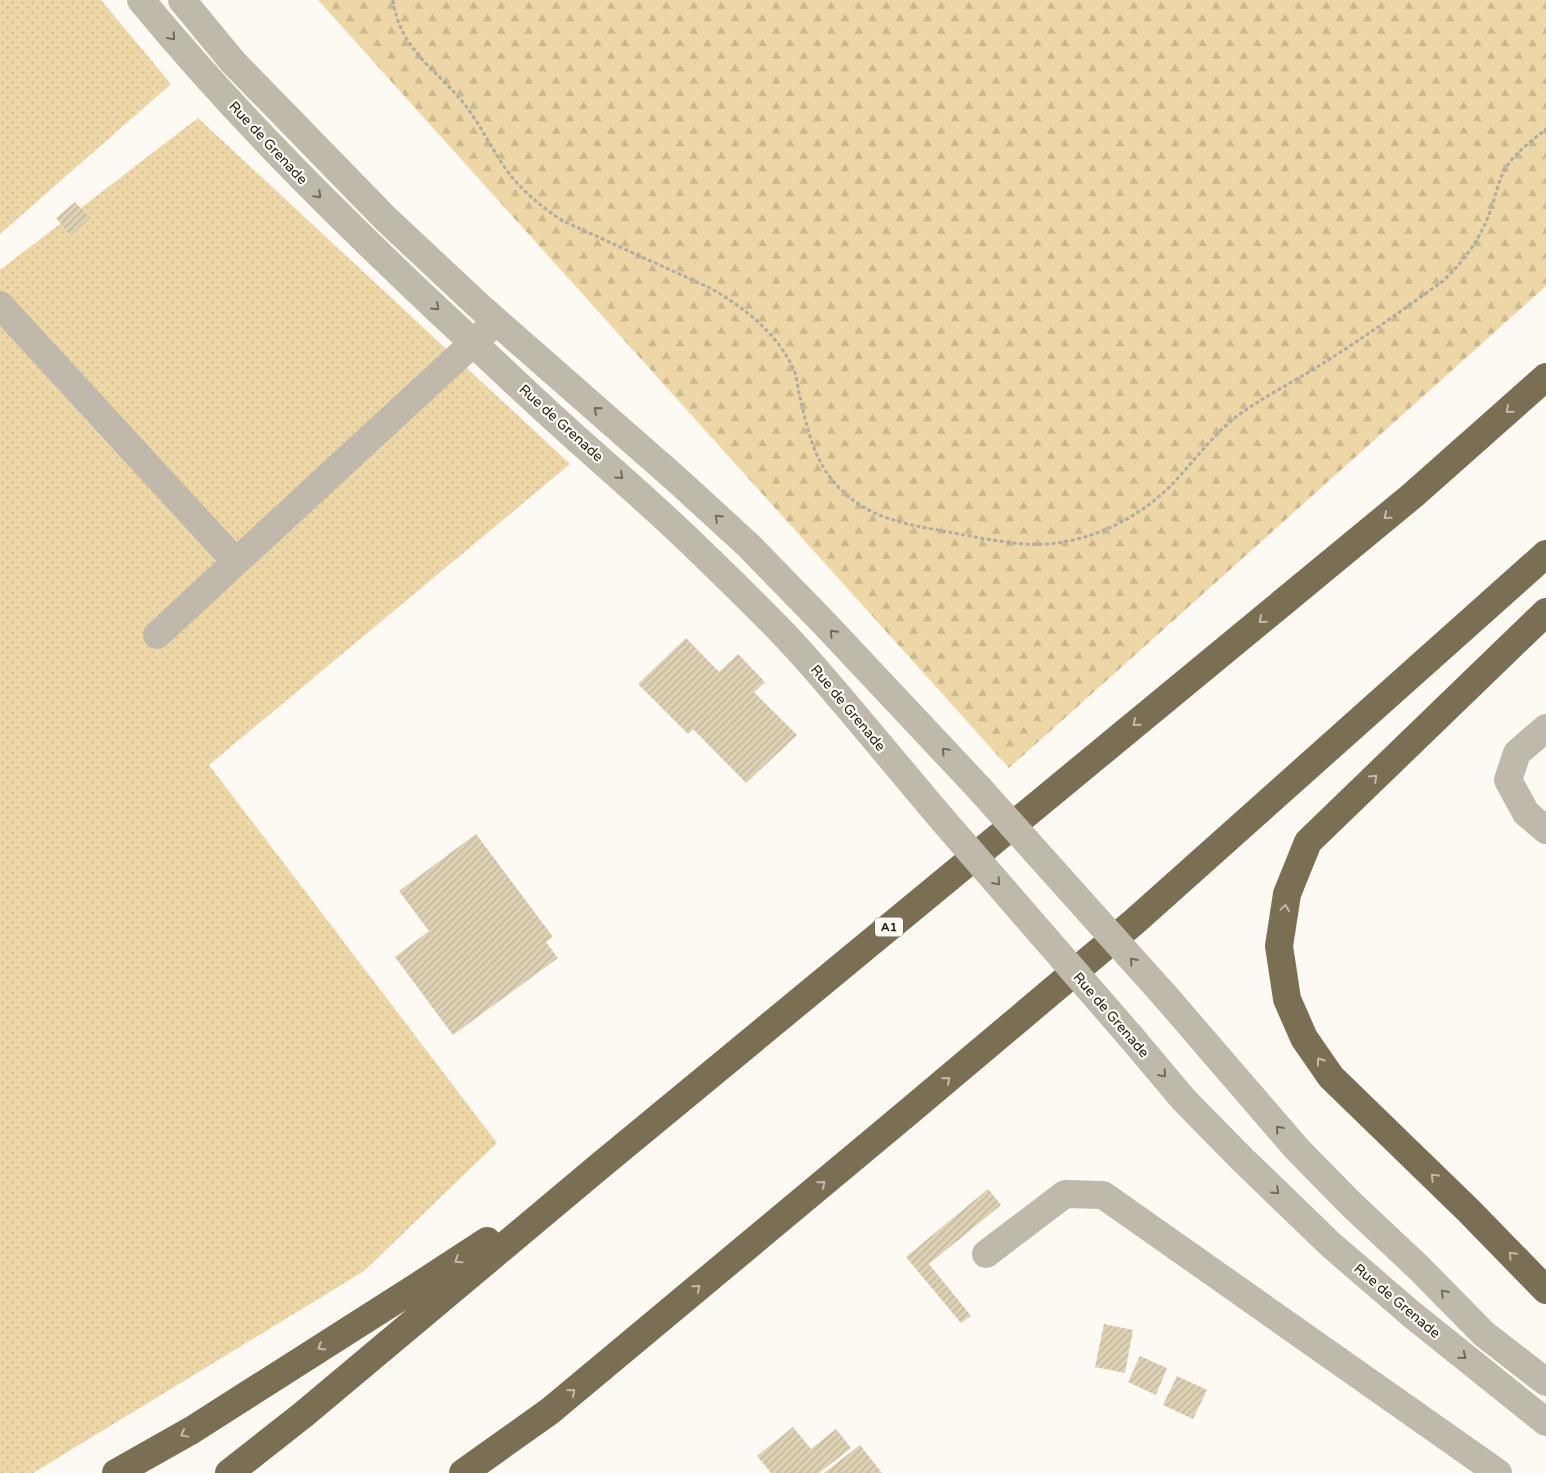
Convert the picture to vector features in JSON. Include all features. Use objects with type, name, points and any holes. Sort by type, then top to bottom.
[{"type":"highway","name":"A1","points":[[229,1473],[304,1414],[601,1165],[1413,494],[1546,377]]},
{"type":"highway","points":[[482,1473],[550,1410],[1126,928],[1546,554]]},
{"type":"highway","points":[[1546,612],[1308,842],[1287,894],[1279,946],[1287,998],[1304,1038],[1331,1077],[1469,1210],[1546,1290]]},
{"type":"highway","points":[[116,1473],[192,1430],[418,1286],[601,1165]]},
{"type":"highway","points":[[463,1473],[550,1410]]},
{"type":"street","name":"Rue de Grenade","points":[[141,0],[263,139],[349,225],[546,411],[636,490],[803,654],[1184,1100],[1222,1139],[1330,1244],[1410,1313],[1546,1422]]},
{"type":"street","points":[[182,0],[233,62],[386,219],[497,322],[676,479],[748,545],[978,787],[1166,997],[1296,1148],[1484,1334],[1546,1382]]},
{"type":"street","points":[[0,305],[236,562]]},
{"type":"street","points":[[157,635],[497,322]]},
{"type":"street","points":[[1546,728],[1517,753],[1508,780],[1526,813],[1546,830]]},
{"type":"street","points":[[986,1254],[1065,1194],[1103,1195],[1498,1473]]},
{"type":"path","points":[[392,0],[399,24],[409,44],[422,61],[445,82],[464,104],[482,128],[510,175],[528,195],[563,221],[710,288],[751,314],[767,331],[782,350],[794,370],[808,429],[817,457],[833,481],[854,501],[879,516],[907,524],[1021,543],[1046,544],[1072,541],[1096,533],[1145,507],[1163,493],[1216,435],[1236,417],[1265,397],[1318,367],[1443,281],[1472,249],[1482,231],[1500,178],[1508,164],[1518,152],[1546,129]]},
{"type":"green space","points":[[0,0],[101,0],[171,84],[0,234]]},
{"type":"green space","points":[[318,0],[1546,0],[1546,286],[1009,768]]},
{"type":"green space","points":[[198,118],[570,464],[209,765],[497,1143],[364,1271],[33,1473],[0,1473],[0,270]]},
{"type":"building","points":[[75,202],[90,218],[71,236],[56,218]]},
{"type":"building","points":[[686,638],[719,672],[738,654],[765,682],[754,692],[797,735],[746,783],[693,729],[688,734],[638,684]]},
{"type":"building","points":[[476,834],[553,937],[546,942],[558,958],[453,1035],[395,957],[429,931],[399,891]]},
{"type":"building","points":[[988,1189],[1001,1205],[929,1264],[971,1316],[961,1323],[906,1257]]},
{"type":"building","points":[[1104,1324],[1133,1330],[1125,1373],[1095,1367]]},
{"type":"building","points":[[1140,1356],[1167,1368],[1156,1395],[1128,1382]]},
{"type":"building","points":[[1177,1376],[1207,1390],[1193,1419],[1163,1405]]},
{"type":"building","points":[[793,1427],[811,1449],[836,1429],[851,1448],[819,1473],[771,1473],[757,1456]]},
{"type":"building","points":[[860,1445],[882,1473],[824,1473]]}]
